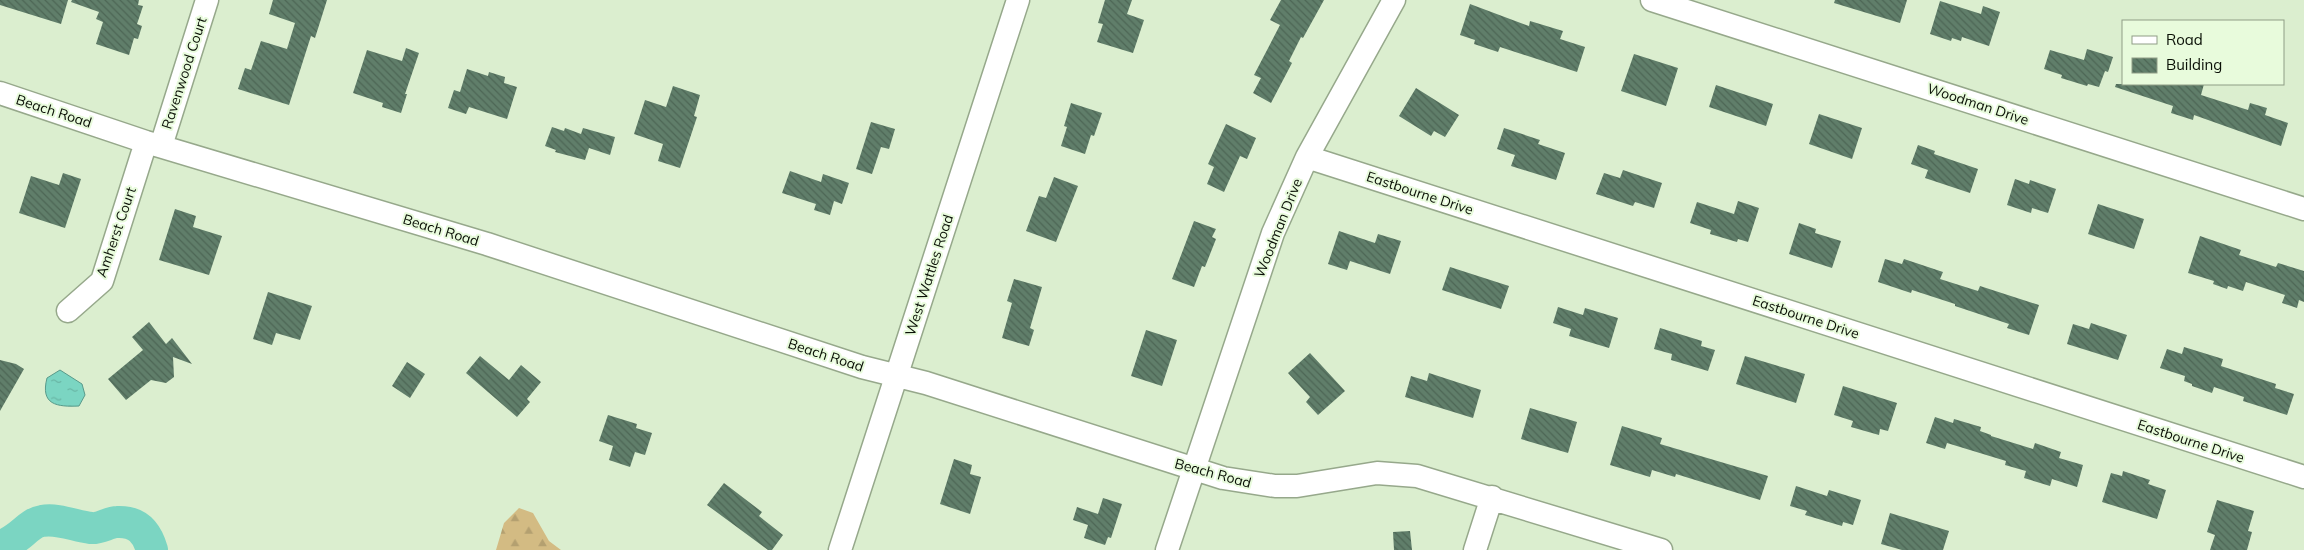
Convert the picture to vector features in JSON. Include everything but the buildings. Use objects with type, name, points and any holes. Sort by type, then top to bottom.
[{"type":"street","name":"Ravenwood Court","points":[[153,144],[207,0]]},
{"type":"street","name":"West Wattles Road","points":[[840,550],[1018,0]]},
{"type":"street","name":"Woodman Drive","points":[[1167,550],[1273,233],[1307,158],[1394,0]]},
{"type":"street","name":"Woodman Drive","points":[[1652,0],[2304,209]]},
{"type":"street","name":"Beach Road","points":[[0,93],[153,144],[478,241],[862,367],[926,383],[1238,482],[1297,486],[1377,473],[1396,474],[1441,482],[1661,550]]},
{"type":"street","name":"Amherst Court","points":[[68,311],[102,281],[153,144]]},
{"type":"street","name":"Eastbourne Drive","points":[[1307,158],[2304,477]]},
{"type":"street","points":[[1475,550],[1492,497]]},
{"type":"green space","points":[[519,508],[533,513],[549,541],[561,550],[496,550],[504,523]]},
{"type":"water","points":[[60,370],[82,384],[85,395],[79,406],[57,405],[48,399],[45,387],[47,378]]},
{"type":"waterway","points":[[0,546],[7,544],[37,522],[48,520],[91,528],[117,522],[131,524],[144,533],[152,550]]}]
